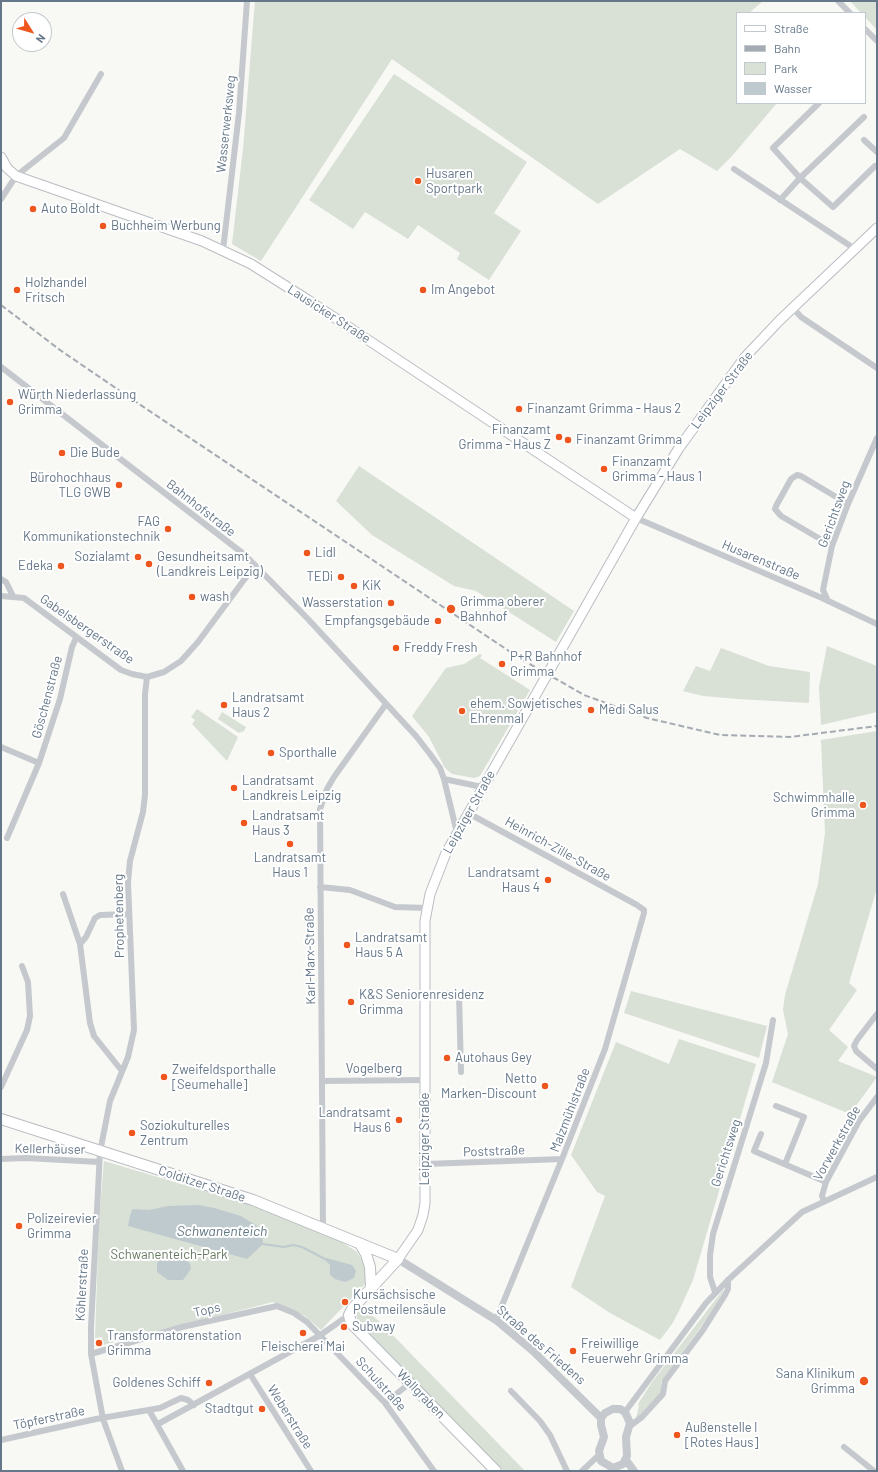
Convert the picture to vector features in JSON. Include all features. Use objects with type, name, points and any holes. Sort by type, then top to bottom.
[{"type":"main road","points":[[1,157],[10,172],[16,176]]},
{"type":"main road","name":"Lausicker Straße","points":[[16,176],[178,232],[223,250],[251,264],[302,296],[636,518]]},
{"type":"main road","name":"Leipziger Straße","points":[[349,1315],[352,1309],[398,1259],[418,1230],[423,1215],[426,1164],[425,994],[427,908],[436,876],[482,787],[636,518],[679,448],[735,368],[793,308],[877,228]]},
{"type":"main road","name":"Colditzer Straße","points":[[1,1119],[100,1157],[253,1200],[398,1259]]},
{"type":"main road","points":[[360,1244],[366,1254],[370,1267],[371,1288]]},
{"type":"main road","name":"Wallgraben","points":[[349,1315],[351,1323],[496,1471]]},
{"type":"street","name":"Wasserwerksweg","points":[[223,250],[239,113],[247,1]]},
{"type":"street","points":[[838,1],[849,12]]},
{"type":"street","points":[[866,29],[877,41]]},
{"type":"street","points":[[1,199],[16,176],[64,138],[101,74]]},
{"type":"street","points":[[818,104],[773,148],[800,178],[833,207],[875,166]]},
{"type":"street","points":[[780,200],[800,178],[864,117]]},
{"type":"street","points":[[864,140],[877,152]]},
{"type":"street","points":[[734,169],[854,249]]},
{"type":"street","points":[[793,308],[801,317],[877,368]]},
{"type":"street","name":"Bahnhofstraße","points":[[1,367],[245,555],[334,646],[430,754],[440,768],[444,779],[457,833]]},
{"type":"street","name":"Gerichtsweg","points":[[828,601],[824,590],[832,546],[848,504],[877,438]]},
{"type":"street","points":[[832,546],[781,516],[775,509],[776,506],[791,479],[797,475],[848,504]]},
{"type":"street","name":"Husarenstraße","points":[[636,518],[828,601],[877,624]]},
{"type":"street","name":"Gabelsbergerstraße","points":[[1,596],[13,596],[30,602],[76,638],[121,670],[132,674],[147,676],[164,672],[181,661],[198,642],[255,566]]},
{"type":"street","points":[[1,579],[6,582],[13,596]]},
{"type":"street","name":"Göschenstraße","points":[[7,838],[40,763],[60,699],[72,647],[76,638]]},
{"type":"street","name":"Prophetenberg","points":[[100,1157],[110,1101],[128,1057],[134,1030],[128,882],[130,861],[143,812],[145,795],[147,676]]},
{"type":"street","name":"Karl-Marx-Straße","points":[[323,1228],[320,887],[321,803],[334,777],[386,704]]},
{"type":"street","points":[[1,747],[40,763]]},
{"type":"street","points":[[444,779],[482,787]]},
{"type":"street","name":"Heinrich-Zille-Straße","points":[[468,813],[637,905]]},
{"type":"street","points":[[320,887],[350,890],[395,907],[427,908]]},
{"type":"street","points":[[63,894],[80,944],[94,1036],[122,1070]]},
{"type":"street","name":"Malzmühlstraße","points":[[496,1320],[605,1049],[643,919],[644,910],[637,905]]},
{"type":"street","points":[[80,944],[86,937],[95,918],[100,915],[129,914]]},
{"type":"street","points":[[1,1087],[27,1030],[30,1016],[28,982],[22,966]]},
{"type":"street","points":[[425,994],[482,994]]},
{"type":"street","points":[[459,994],[461,1072]]},
{"type":"street","points":[[877,1014],[854,1046],[856,1051],[877,1069]]},
{"type":"street","name":"Gerichtsweg","points":[[715,1292],[710,1277],[710,1255],[713,1234],[766,1063],[773,1020]]},
{"type":"street","name":"Vogelberg","points":[[322,1081],[425,1080]]},
{"type":"street","name":"Vorwerkstraße","points":[[824,1201],[822,1196],[826,1182],[859,1121],[877,1097]]},
{"type":"street","points":[[776,1106],[804,1117],[785,1164]]},
{"type":"street","points":[[761,1134],[754,1151],[826,1182]]},
{"type":"street","name":"Kellerhäuser","points":[[1,1159],[100,1157]]},
{"type":"street","name":"Köhlerstraße","points":[[100,1157],[91,1354],[103,1419],[122,1471]]},
{"type":"street","name":"Poststraße","points":[[426,1164],[562,1159]]},
{"type":"street","points":[[624,1412],[715,1292],[802,1212],[877,1177]]},
{"type":"street","name":"Straße des Friedens","points":[[398,1259],[496,1320],[533,1351],[601,1418]]},
{"type":"street","points":[[630,1426],[642,1417],[663,1394],[665,1390],[665,1381],[703,1330],[725,1295],[728,1289],[728,1280]]},
{"type":"street","name":"Tops","points":[[91,1354],[182,1327],[277,1306],[294,1313],[307,1322],[320,1336]]},
{"type":"street","name":"Leipziger Straße","points":[[158,1424],[320,1336],[349,1315]]},
{"type":"street","name":"Schulstraße","points":[[320,1336],[385,1403],[434,1471]]},
{"type":"street","name":"Weberstraße","points":[[250,1374],[311,1471]]},
{"type":"street","points":[[385,1403],[410,1383]]},
{"type":"street","points":[[511,1391],[540,1421],[550,1435],[567,1471]]},
{"type":"street","points":[[103,1419],[160,1408],[181,1398],[188,1400],[194,1405]]},
{"type":"street","points":[[582,1471],[599,1455],[604,1437],[601,1418],[604,1413],[613,1408],[620,1409],[629,1419],[630,1426],[626,1437],[628,1454],[626,1460],[620,1466],[613,1468],[604,1464],[599,1455]]},
{"type":"street","points":[[150,1410],[183,1471]]},
{"type":"street","name":"Töpferstraße","points":[[1,1440],[23,1434],[103,1419]]},
{"type":"street","points":[[844,1447],[874,1471]]},
{"type":"street","points":[[626,1460],[634,1471]]},
{"type":"green space","points":[[255,1],[763,1],[750,12],[736,12],[736,104],[776,104],[732,156],[717,171],[680,149],[598,204],[392,59],[261,261],[232,244],[243,149]]},
{"type":"green space","points":[[850,1],[877,1],[877,30],[866,18],[866,12],[860,12]]},
{"type":"green space","name":"Husaren Sportpark","points":[[394,74],[527,162],[494,213],[521,231],[489,280],[457,259],[460,253],[418,225],[408,239],[365,212],[353,229],[309,200]]},
{"type":"green space","points":[[359,466],[574,611],[556,642],[476,591],[454,586],[372,535],[336,501]]},
{"type":"green space","points":[[827,646],[877,666],[877,712],[821,725],[819,687]]},
{"type":"green space","points":[[721,648],[769,666],[810,672],[809,703],[703,696],[683,691],[696,666],[710,671]]},
{"type":"green space","points":[[480,654],[482,655],[480,658],[530,690],[480,776],[474,778],[452,774],[445,768],[429,737],[412,716],[446,668],[464,664]]},
{"type":"green space","points":[[197,709],[238,737],[227,761],[192,724],[195,720],[191,717]]},
{"type":"green space","points":[[222,712],[246,727],[244,731],[239,733],[218,719]]},
{"type":"green space","points":[[877,731],[877,888],[849,983],[857,990],[829,1030],[848,1047],[838,1061],[877,1077],[850,1114],[772,1082],[788,1034],[783,1010],[785,995],[818,884],[825,833],[821,740]]},
{"type":"green space","points":[[631,991],[767,1026],[759,1058],[624,1013]]},
{"type":"green space","points":[[679,1039],[756,1064],[693,1280],[672,1324],[660,1340],[610,1313],[571,1287],[605,1196],[597,1192],[571,1155],[616,1042],[669,1064]]},
{"type":"green space","name":"Schwanenteich-Park","points":[[104,1161],[282,1214],[326,1232],[357,1252],[368,1269],[365,1284],[321,1330],[305,1316],[273,1302],[103,1345],[102,1337],[95,1338],[99,1221]]},
{"type":"green space","points":[[723,1290],[708,1317],[661,1382],[662,1392],[636,1418],[639,1406],[638,1404],[652,1382]]},
{"type":"green space","points":[[362,1307],[380,1322],[525,1471],[504,1471],[488,1456],[358,1323],[356,1314]]},
{"type":"water","name":"Schwanenteich","points":[[198,1205],[241,1216],[257,1226],[262,1235],[263,1244],[247,1259],[128,1226],[133,1209],[149,1210],[168,1206]]},
{"type":"water","points":[[175,1253],[183,1256],[190,1264],[191,1269],[183,1280],[168,1280],[157,1272],[157,1263],[161,1257]]},
{"type":"water","points":[[326,1258],[352,1265],[356,1271],[354,1278],[345,1282],[335,1279],[330,1275],[330,1265],[325,1260]]},
{"type":"waterway","points":[[263,1244],[284,1247],[293,1245],[302,1247],[325,1259]]},
{"type":"railway","points":[[1,305],[60,350],[145,408],[521,659],[584,695],[647,718],[720,735],[790,737],[877,726]]},
{"type":"place","name":"Husaren Sportpark","points":[[418,181]]},
{"type":"place","name":"Auto Boldt","points":[[33,209]]},
{"type":"place","name":"Buchheim Werbung","points":[[103,226]]},
{"type":"place","name":"Holzhandel Fritsch","points":[[17,290]]},
{"type":"place","name":"Im Angebot","points":[[423,290]]},
{"type":"place","name":"Würth Niederlassung Grimma","points":[[10,402]]},
{"type":"place","name":"Finanzamt Grimma - Haus 2","points":[[519,409]]},
{"type":"place","name":"Finanzamt Grimma - Haus Z","points":[[559,437]]},
{"type":"place","name":"Finanzamt Grimma","points":[[568,440]]},
{"type":"place","name":"Die Bude","points":[[62,453]]},
{"type":"place","name":"Finanzamt Grimma - Haus 1","points":[[604,469]]},
{"type":"place","name":"Bürohochhaus TLG GWB","points":[[119,485]]},
{"type":"place","name":"FAG Kommunikationstechnik","points":[[168,529]]},
{"type":"place","name":"Lidl","points":[[307,553]]},
{"type":"place","name":"Sozialamt","points":[[138,557]]},
{"type":"place","name":"Gesundheitsamt (Landkreis Leipzig)","points":[[149,564]]},
{"type":"place","name":"Edeka","points":[[61,566]]},
{"type":"place","name":"TEDi","points":[[341,577]]},
{"type":"place","name":"KiK","points":[[354,586]]},
{"type":"place","name":"wash","points":[[192,597]]},
{"type":"place","name":"Wasserstation","points":[[391,603]]},
{"type":"place","name":"Grimma oberer Bahnhof","points":[[451,609]]},
{"type":"place","name":"Empfangsgebäude","points":[[438,621]]},
{"type":"place","name":"Freddy Fresh","points":[[396,648]]},
{"type":"place","name":"P+R Bahnhof Grimma","points":[[502,664]]},
{"type":"place","name":"Landratsamt Haus 2","points":[[224,705]]},
{"type":"place","name":"Medi Salus","points":[[591,710]]},
{"type":"place","name":"ehem. Sowjetisches Ehrenmal","points":[[462,711]]},
{"type":"place","name":"Sporthalle","points":[[271,753]]},
{"type":"place","name":"Landratsamt Landkreis Leipzig","points":[[234,788]]},
{"type":"place","name":"Schwimmhalle Grimma","points":[[863,805]]},
{"type":"place","name":"Landratsamt Haus 3","points":[[244,823]]},
{"type":"place","name":"Landratsamt Haus 1","points":[[290,844]]},
{"type":"place","name":"Landratsamt Haus 4","points":[[548,880]]},
{"type":"place","name":"Landratsamt Haus 5 A","points":[[347,945]]},
{"type":"place","name":"K&S Seniorenresidenz Grimma","points":[[351,1002]]},
{"type":"place","name":"Autohaus Gey","points":[[447,1058]]},
{"type":"place","name":"Zweifeldsporthalle [Seumehalle]","points":[[164,1077]]},
{"type":"place","name":"Netto Marken-Discount","points":[[545,1086]]},
{"type":"place","name":"Landratsamt Haus 6","points":[[399,1120]]},
{"type":"place","name":"Soziokulturelles Zentrum","points":[[132,1133]]},
{"type":"place","name":"Polizeirevier Grimma","points":[[19,1226]]},
{"type":"place","name":"Kursächsische Postmeilensäule","points":[[345,1302]]},
{"type":"place","name":"Subway","points":[[344,1327]]},
{"type":"place","name":"Fleischerei Mai","points":[[303,1333]]},
{"type":"place","name":"Transformatorenstation Grimma","points":[[99,1343]]},
{"type":"place","name":"Freiwillige Feuerwehr Grimma","points":[[573,1351]]},
{"type":"place","name":"Sana Klinikum Grimma","points":[[864,1381]]},
{"type":"place","name":"Goldenes Schiff","points":[[209,1383]]},
{"type":"place","name":"Stadtgut","points":[[262,1409]]},
{"type":"place","name":"Außenstelle l [Rotes Haus]","points":[[677,1435]]}]
